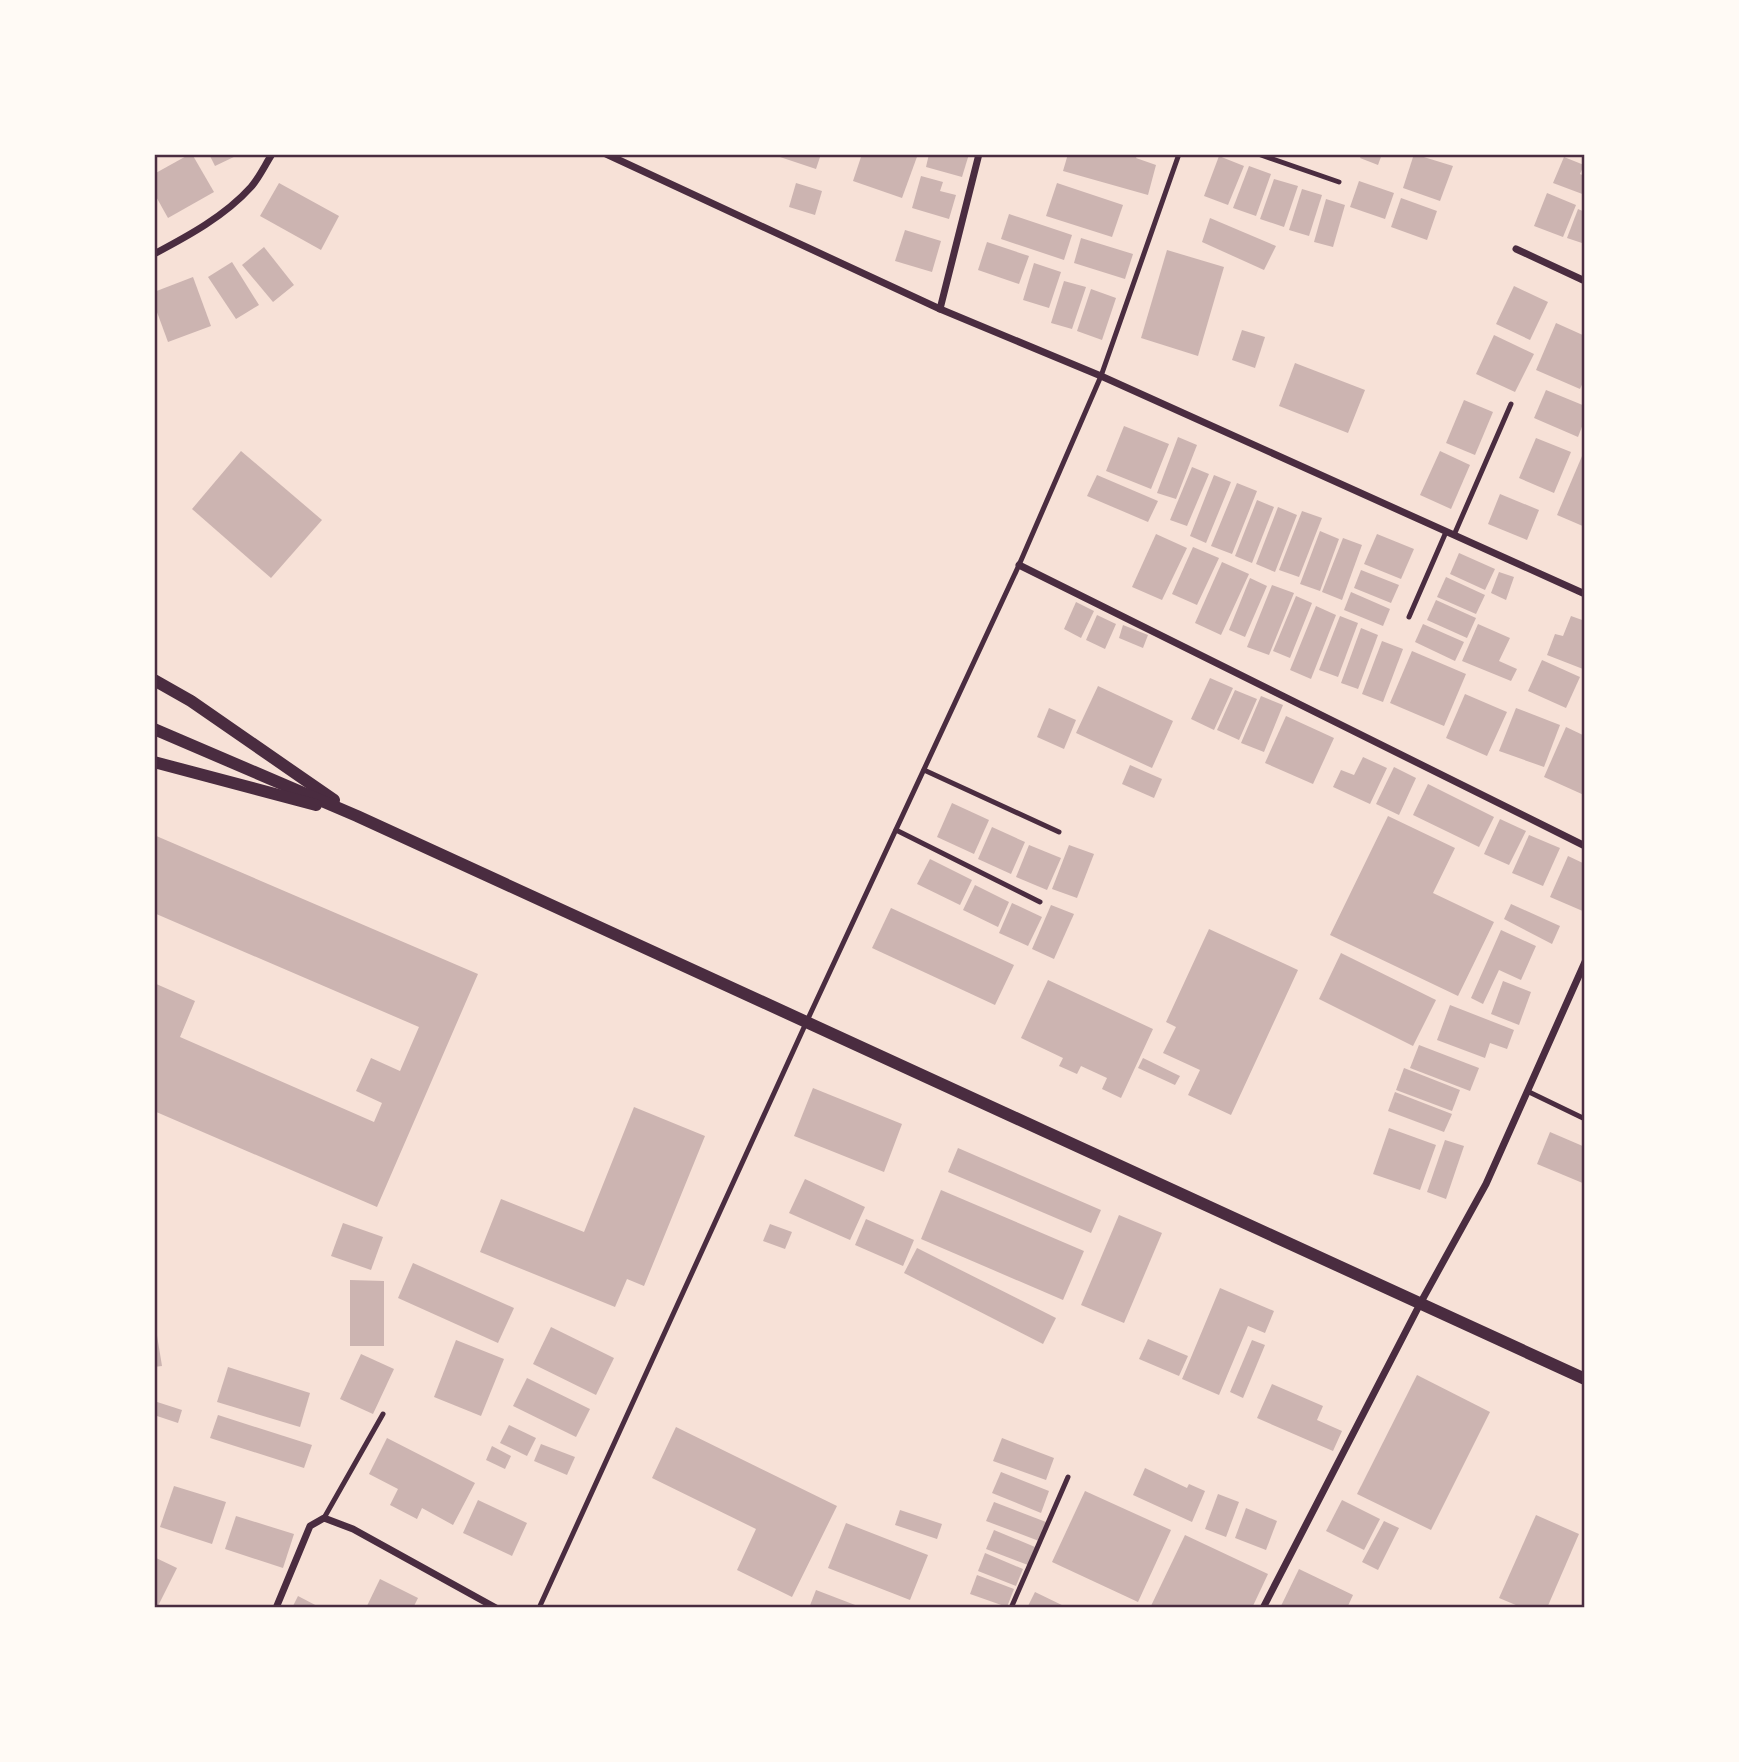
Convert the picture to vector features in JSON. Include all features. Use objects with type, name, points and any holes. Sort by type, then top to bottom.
[{"type":"street","points":[[154,254],[194,232],[224,211],[251,187],[272,154]]},
{"type":"street","points":[[606,154],[940,309],[1101,376],[1585,594]]},
{"type":"street","points":[[940,309],[979,154]]},
{"type":"street","points":[[1516,250],[1585,281]]},
{"type":"street","points":[[1019,565],[1585,846]]},
{"type":"street","points":[[154,680],[191,701],[357,816]]},
{"type":"street","points":[[154,729],[357,816],[1585,1379]]},
{"type":"street","points":[[154,762],[357,816]]},
{"type":"street","points":[[1263,1608],[1421,1302],[1486,1184],[1585,962]]},
{"type":"street","points":[[276,1608],[310,1526],[324,1518],[353,1529],[496,1608]]},
{"type":"lane","points":[[539,1608],[1019,565],[1101,376],[1179,154]]},
{"type":"lane","points":[[1258,154],[1339,182]]},
{"type":"lane","points":[[1409,617],[1511,404]]},
{"type":"lane","points":[[924,770],[1059,832]]},
{"type":"lane","points":[[896,830],[1040,902]]},
{"type":"lane","points":[[1577,981],[1585,985]]},
{"type":"lane","points":[[1528,1091],[1585,1119]]},
{"type":"lane","points":[[324,1518],[383,1414]]},
{"type":"lane","points":[[1012,1608],[1069,1477]]},
{"type":"building","points":[[190,154],[214,192],[168,218],[154,193],[154,174]]},
{"type":"building","points":[[209,154],[240,154],[215,166]]},
{"type":"building","points":[[771,154],[821,154],[816,169]]},
{"type":"building","points":[[862,154],[918,154],[902,198],[853,181]]},
{"type":"building","points":[[929,154],[969,154],[962,177],[926,167]]},
{"type":"building","points":[[1068,154],[1138,154],[1136,158],[1156,165],[1148,195],[1063,171]]},
{"type":"building","points":[[1362,154],[1382,154],[1378,165],[1360,158]]},
{"type":"building","points":[[1414,154],[1453,166],[1440,201],[1403,188]]},
{"type":"building","points":[[1219,156],[1244,166],[1228,205],[1204,196]]},
{"type":"building","points":[[1564,157],[1584,165],[1580,174],[1585,176],[1585,195],[1553,183]]},
{"type":"building","points":[[1249,166],[1271,174],[1256,216],[1233,208]]},
{"type":"building","points":[[921,176],[943,182],[940,191],[956,195],[949,219],[912,208]]},
{"type":"building","points":[[1274,179],[1298,186],[1284,227],[1260,219]]},
{"type":"building","points":[[1359,181],[1394,193],[1385,219],[1350,207]]},
{"type":"building","points":[[279,183],[339,216],[321,250],[260,216]]},
{"type":"building","points":[[796,183],[822,191],[815,215],[789,207]]},
{"type":"building","points":[[1057,183],[1123,205],[1112,237],[1046,216]]},
{"type":"building","points":[[1302,189],[1322,195],[1309,236],[1289,230]]},
{"type":"building","points":[[1547,193],[1576,205],[1563,237],[1534,226]]},
{"type":"building","points":[[1401,198],[1437,211],[1427,240],[1391,227]]},
{"type":"building","points":[[1326,199],[1345,205],[1333,247],[1314,242]]},
{"type":"building","points":[[1578,209],[1585,212],[1585,244],[1567,238]]},
{"type":"building","points":[[1009,214],[1072,235],[1064,260],[1001,239]]},
{"type":"building","points":[[1210,218],[1276,246],[1264,270],[1202,242]]},
{"type":"building","points":[[905,230],[941,241],[932,272],[895,261]]},
{"type":"building","points":[[1081,238],[1133,254],[1125,279],[1074,263]]},
{"type":"building","points":[[987,242],[1029,256],[1019,284],[978,270]]},
{"type":"building","points":[[264,247],[294,285],[273,302],[242,265]]},
{"type":"building","points":[[1167,250],[1224,267],[1198,356],[1141,338]]},
{"type":"building","points":[[232,262],[259,305],[236,319],[208,277]]},
{"type":"building","points":[[1034,263],[1061,272],[1049,308],[1023,300]]},
{"type":"building","points":[[193,277],[211,326],[168,342],[154,304],[154,292]]},
{"type":"building","points":[[1064,281],[1086,287],[1072,329],[1051,323]]},
{"type":"building","points":[[1514,286],[1548,302],[1530,340],[1496,324]]},
{"type":"building","points":[[1091,289],[1116,298],[1102,340],[1077,331]]},
{"type":"building","points":[[1556,323],[1585,336],[1585,378],[1580,389],[1536,370]]},
{"type":"building","points":[[1242,330],[1265,337],[1255,368],[1232,360]]},
{"type":"building","points":[[1494,335],[1534,354],[1515,392],[1476,374]]},
{"type":"building","points":[[1295,363],[1365,390],[1348,433],[1279,406]]},
{"type":"building","points":[[1546,390],[1585,406],[1585,419],[1578,437],[1534,418]]},
{"type":"building","points":[[1464,400],[1493,412],[1475,455],[1446,443]]},
{"type":"building","points":[[1124,426],[1169,444],[1151,489],[1106,471]]},
{"type":"building","points":[[1178,437],[1197,445],[1176,499],[1157,493]]},
{"type":"building","points":[[1536,438],[1571,452],[1554,493],[1519,478]]},
{"type":"building","points":[[1585,449],[1585,527],[1557,515]]},
{"type":"building","points":[[241,451],[322,520],[271,578],[192,509]]},
{"type":"building","points":[[1440,451],[1470,465],[1451,509],[1420,495]]},
{"type":"building","points":[[1192,467],[1209,474],[1187,526],[1170,520]]},
{"type":"building","points":[[1097,475],[1158,501],[1148,522],[1087,496]]},
{"type":"building","points":[[1214,475],[1231,482],[1206,543],[1190,536]]},
{"type":"building","points":[[1237,483],[1257,491],[1232,554],[1211,546]]},
{"type":"building","points":[[1500,494],[1539,510],[1527,540],[1488,524]]},
{"type":"building","points":[[1257,500],[1274,507],[1252,563],[1235,556]]},
{"type":"building","points":[[1278,507],[1297,515],[1275,572],[1256,564]]},
{"type":"building","points":[[1302,511],[1322,518],[1299,577],[1279,570]]},
{"type":"building","points":[[1320,531],[1339,539],[1320,591],[1300,584]]},
{"type":"building","points":[[1156,534],[1187,548],[1162,600],[1132,587]]},
{"type":"building","points":[[1377,534],[1414,549],[1401,579],[1364,564]]},
{"type":"building","points":[[1343,538],[1362,545],[1342,600],[1322,592]]},
{"type":"building","points":[[1193,547],[1219,558],[1197,605],[1172,594]]},
{"type":"building","points":[[1459,553],[1495,569],[1485,590],[1450,574]]},
{"type":"building","points":[[1222,562],[1249,574],[1221,635],[1195,623]]},
{"type":"building","points":[[1361,570],[1399,585],[1391,603],[1354,588]]},
{"type":"building","points":[[1499,572],[1514,577],[1506,600],[1491,593]]},
{"type":"building","points":[[1446,577],[1485,595],[1476,614],[1437,597]]},
{"type":"building","points":[[1250,578],[1267,586],[1245,637],[1229,630]]},
{"type":"building","points":[[1272,585],[1294,593],[1269,655],[1247,647]]},
{"type":"building","points":[[1351,592],[1390,609],[1383,626],[1344,610]]},
{"type":"building","points":[[1296,596],[1312,603],[1290,658],[1273,651]]},
{"type":"building","points":[[1436,600],[1476,618],[1467,638],[1427,620]]},
{"type":"building","points":[[1076,602],[1094,611],[1081,638],[1064,629]]},
{"type":"building","points":[[1316,606],[1336,615],[1311,679],[1290,670]]},
{"type":"building","points":[[1097,615],[1116,624],[1105,649],[1086,640]]},
{"type":"building","points":[[1340,616],[1358,623],[1338,677],[1319,670]]},
{"type":"building","points":[[1571,616],[1585,621],[1583,669],[1547,655],[1555,634],[1563,636]]},
{"type":"building","points":[[1423,624],[1464,642],[1455,661],[1415,642]]},
{"type":"building","points":[[1478,624],[1510,638],[1499,661],[1517,669],[1511,681],[1462,661]]},
{"type":"building","points":[[1123,625],[1148,635],[1143,648],[1119,638]]},
{"type":"building","points":[[1361,628],[1378,635],[1358,689],[1341,683]]},
{"type":"building","points":[[1382,641],[1403,649],[1383,702],[1362,694]]},
{"type":"building","points":[[1412,651],[1466,674],[1444,726],[1390,703]]},
{"type":"building","points":[[1542,660],[1580,677],[1566,708],[1528,691]]},
{"type":"building","points":[[1210,678],[1233,688],[1214,730],[1191,719]]},
{"type":"building","points":[[1098,686],[1173,721],[1152,768],[1076,733]]},
{"type":"building","points":[[1235,690],[1257,699],[1239,740],[1217,730]]},
{"type":"building","points":[[1465,694],[1507,712],[1487,756],[1446,738]]},
{"type":"building","points":[[1261,696],[1283,705],[1264,752],[1241,743]]},
{"type":"building","points":[[1049,708],[1076,720],[1064,749],[1037,737]]},
{"type":"building","points":[[1516,708],[1560,725],[1544,767],[1499,751]]},
{"type":"building","points":[[1286,716],[1334,738],[1313,784],[1265,763]]},
{"type":"building","points":[[1566,727],[1585,736],[1584,795],[1544,777]]},
{"type":"building","points":[[1363,757],[1387,768],[1370,804],[1333,787],[1341,770],[1354,775]]},
{"type":"building","points":[[1130,765],[1162,779],[1154,798],[1122,784]]},
{"type":"building","points":[[1394,767],[1416,778],[1399,815],[1376,804]]},
{"type":"building","points":[[1428,784],[1494,817],[1479,847],[1413,815]]},
{"type":"building","points":[[952,803],[989,820],[974,854],[937,837]]},
{"type":"building","points":[[1388,816],[1455,848],[1433,893],[1494,922],[1458,996],[1330,935]]},
{"type":"building","points":[[1500,819],[1526,831],[1509,865],[1484,854]]},
{"type":"building","points":[[992,827],[1025,842],[1011,874],[978,859]]},
{"type":"building","points":[[154,835],[478,974],[377,1207],[154,1111],[154,983],[195,1001],[180,1037],[374,1122],[382,1103],[356,1091],[371,1058],[400,1071],[419,1027],[154,913]]},
{"type":"building","points":[[1529,835],[1560,848],[1543,886],[1512,873]]},
{"type":"building","points":[[1029,845],[1061,858],[1047,890],[1016,877]]},
{"type":"building","points":[[1069,845],[1094,854],[1077,898],[1052,889]]},
{"type":"building","points":[[1568,856],[1585,864],[1585,912],[1550,897]]},
{"type":"building","points":[[930,859],[972,880],[960,905],[917,884]]},
{"type":"building","points":[[975,885],[1009,902],[998,927],[963,910]]},
{"type":"building","points":[[1012,903],[1042,917],[1028,946],[999,933]]},
{"type":"building","points":[[1511,904],[1560,926],[1552,944],[1504,919]]},
{"type":"building","points":[[1051,905],[1074,914],[1054,959],[1032,949]]},
{"type":"building","points":[[891,908],[1014,965],[995,1005],[872,948]]},
{"type":"building","points":[[1209,929],[1298,970],[1231,1115],[1188,1095],[1200,1070],[1163,1053],[1176,1027],[1166,1022]]},
{"type":"building","points":[[1501,930],[1536,946],[1521,980],[1499,970],[1483,1004],[1471,998]]},
{"type":"building","points":[[1341,953],[1436,1000],[1413,1046],[1319,999]]},
{"type":"building","points":[[1048,980],[1153,1029],[1121,1098],[1102,1089],[1107,1078],[1081,1066],[1077,1074],[1059,1066],[1063,1058],[1021,1038]]},
{"type":"building","points":[[1503,981],[1531,992],[1519,1025],[1491,1014]]},
{"type":"building","points":[[1450,1005],[1514,1030],[1507,1049],[1490,1043],[1485,1058],[1437,1040]]},
{"type":"building","points":[[1419,1045],[1479,1068],[1470,1091],[1410,1068]]},
{"type":"building","points":[[1143,1058],[1180,1076],[1175,1085],[1138,1068]]},
{"type":"building","points":[[1404,1068],[1460,1090],[1452,1111],[1396,1090]]},
{"type":"building","points":[[813,1088],[902,1124],[884,1172],[794,1136]]},
{"type":"building","points":[[1395,1092],[1452,1114],[1444,1132],[1388,1111]]},
{"type":"building","points":[[634,1107],[705,1136],[644,1286],[627,1279],[615,1307],[480,1252],[501,1199],[584,1232]]},
{"type":"building","points":[[1389,1128],[1436,1145],[1420,1190],[1373,1174]]},
{"type":"building","points":[[1550,1132],[1585,1147],[1585,1184],[1537,1164]]},
{"type":"building","points":[[1445,1140],[1464,1146],[1446,1199],[1427,1192]]},
{"type":"building","points":[[958,1148],[1101,1210],[1091,1233],[948,1172]]},
{"type":"building","points":[[805,1179],[865,1207],[850,1240],[789,1213]]},
{"type":"building","points":[[941,1190],[1084,1251],[1063,1300],[921,1239]]},
{"type":"building","points":[[1119,1215],[1162,1233],[1124,1323],[1081,1305]]},
{"type":"building","points":[[866,1219],[914,1240],[903,1266],[855,1245]]},
{"type":"building","points":[[343,1223],[383,1237],[371,1270],[331,1256]]},
{"type":"building","points":[[770,1224],[792,1232],[785,1249],[763,1241]]},
{"type":"building","points":[[917,1248],[1056,1318],[1043,1344],[904,1273]]},
{"type":"building","points":[[413,1263],[514,1308],[498,1343],[398,1298]]},
{"type":"building","points":[[350,1280],[384,1281],[384,1346],[350,1346]]},
{"type":"building","points":[[1220,1288],[1274,1311],[1265,1333],[1248,1326],[1219,1395],[1182,1379]]},
{"type":"building","points":[[154,1317],[162,1366],[154,1367]]},
{"type":"building","points":[[551,1327],[614,1358],[596,1395],[533,1364]]},
{"type":"building","points":[[1148,1339],[1188,1356],[1179,1376],[1139,1359]]},
{"type":"building","points":[[456,1340],[504,1359],[481,1416],[434,1397]]},
{"type":"building","points":[[1252,1340],[1265,1345],[1243,1398],[1230,1392]]},
{"type":"building","points":[[361,1354],[394,1369],[373,1414],[340,1399]]},
{"type":"building","points":[[228,1367],[310,1393],[300,1427],[217,1402]]},
{"type":"building","points":[[1417,1375],[1490,1412],[1431,1530],[1357,1494]]},
{"type":"building","points":[[527,1378],[590,1409],[576,1437],[513,1406]]},
{"type":"building","points":[[1272,1384],[1323,1406],[1317,1420],[1342,1431],[1333,1451],[1257,1418]]},
{"type":"building","points":[[154,1401],[182,1410],[178,1423],[154,1415]]},
{"type":"building","points":[[218,1415],[312,1445],[304,1468],[210,1438]]},
{"type":"building","points":[[509,1425],[536,1438],[527,1456],[500,1443]]},
{"type":"building","points":[[676,1427],[837,1506],[792,1597],[737,1570],[756,1529],[652,1478]]},
{"type":"building","points":[[387,1438],[475,1483],[453,1525],[422,1508],[417,1519],[390,1505],[398,1489],[369,1474]]},
{"type":"building","points":[[1002,1438],[1054,1458],[1046,1480],[993,1461]]},
{"type":"building","points":[[541,1444],[575,1457],[567,1475],[534,1461]]},
{"type":"building","points":[[492,1446],[511,1456],[505,1469],[486,1460]]},
{"type":"building","points":[[1145,1468],[1187,1488],[1189,1484],[1205,1491],[1192,1522],[1133,1495]]},
{"type":"building","points":[[1001,1472],[1049,1491],[1041,1513],[992,1493]]},
{"type":"building","points":[[174,1486],[226,1502],[212,1544],[160,1527]]},
{"type":"building","points":[[1085,1491],[1171,1530],[1138,1602],[1052,1562]]},
{"type":"building","points":[[1218,1494],[1239,1502],[1226,1537],[1205,1529]]},
{"type":"building","points":[[478,1500],[527,1523],[512,1556],[463,1533]]},
{"type":"building","points":[[1342,1500],[1380,1519],[1364,1550],[1326,1531]]},
{"type":"building","points":[[994,1502],[1046,1522],[1039,1541],[986,1521]]},
{"type":"building","points":[[1246,1508],[1277,1521],[1266,1550],[1235,1538]]},
{"type":"building","points":[[900,1510],[942,1524],[937,1539],[895,1525]]},
{"type":"building","points":[[1536,1515],[1579,1534],[1547,1608],[1523,1608],[1499,1598]]},
{"type":"building","points":[[236,1516],[294,1534],[283,1568],[225,1549]]},
{"type":"building","points":[[1384,1521],[1399,1528],[1378,1570],[1362,1562]]},
{"type":"building","points":[[846,1523],[928,1555],[910,1600],[828,1568]]},
{"type":"building","points":[[994,1530],[1035,1547],[1028,1565],[986,1549]]},
{"type":"building","points":[[1185,1535],[1268,1574],[1252,1608],[1150,1608]]},
{"type":"building","points":[[985,1553],[1023,1569],[1016,1586],[978,1571]]},
{"type":"building","points":[[154,1557],[177,1568],[157,1608],[154,1608]]},
{"type":"building","points":[[1299,1569],[1353,1595],[1347,1608],[1280,1608]]},
{"type":"building","points":[[977,1575],[1014,1589],[1007,1607],[970,1594]]},
{"type":"building","points":[[380,1579],[418,1598],[413,1608],[366,1608]]},
{"type":"building","points":[[816,1590],[863,1608],[809,1608]]},
{"type":"building","points":[[1035,1592],[1068,1608],[1027,1608]]},
{"type":"building","points":[[298,1596],[321,1608],[292,1608]]}]
